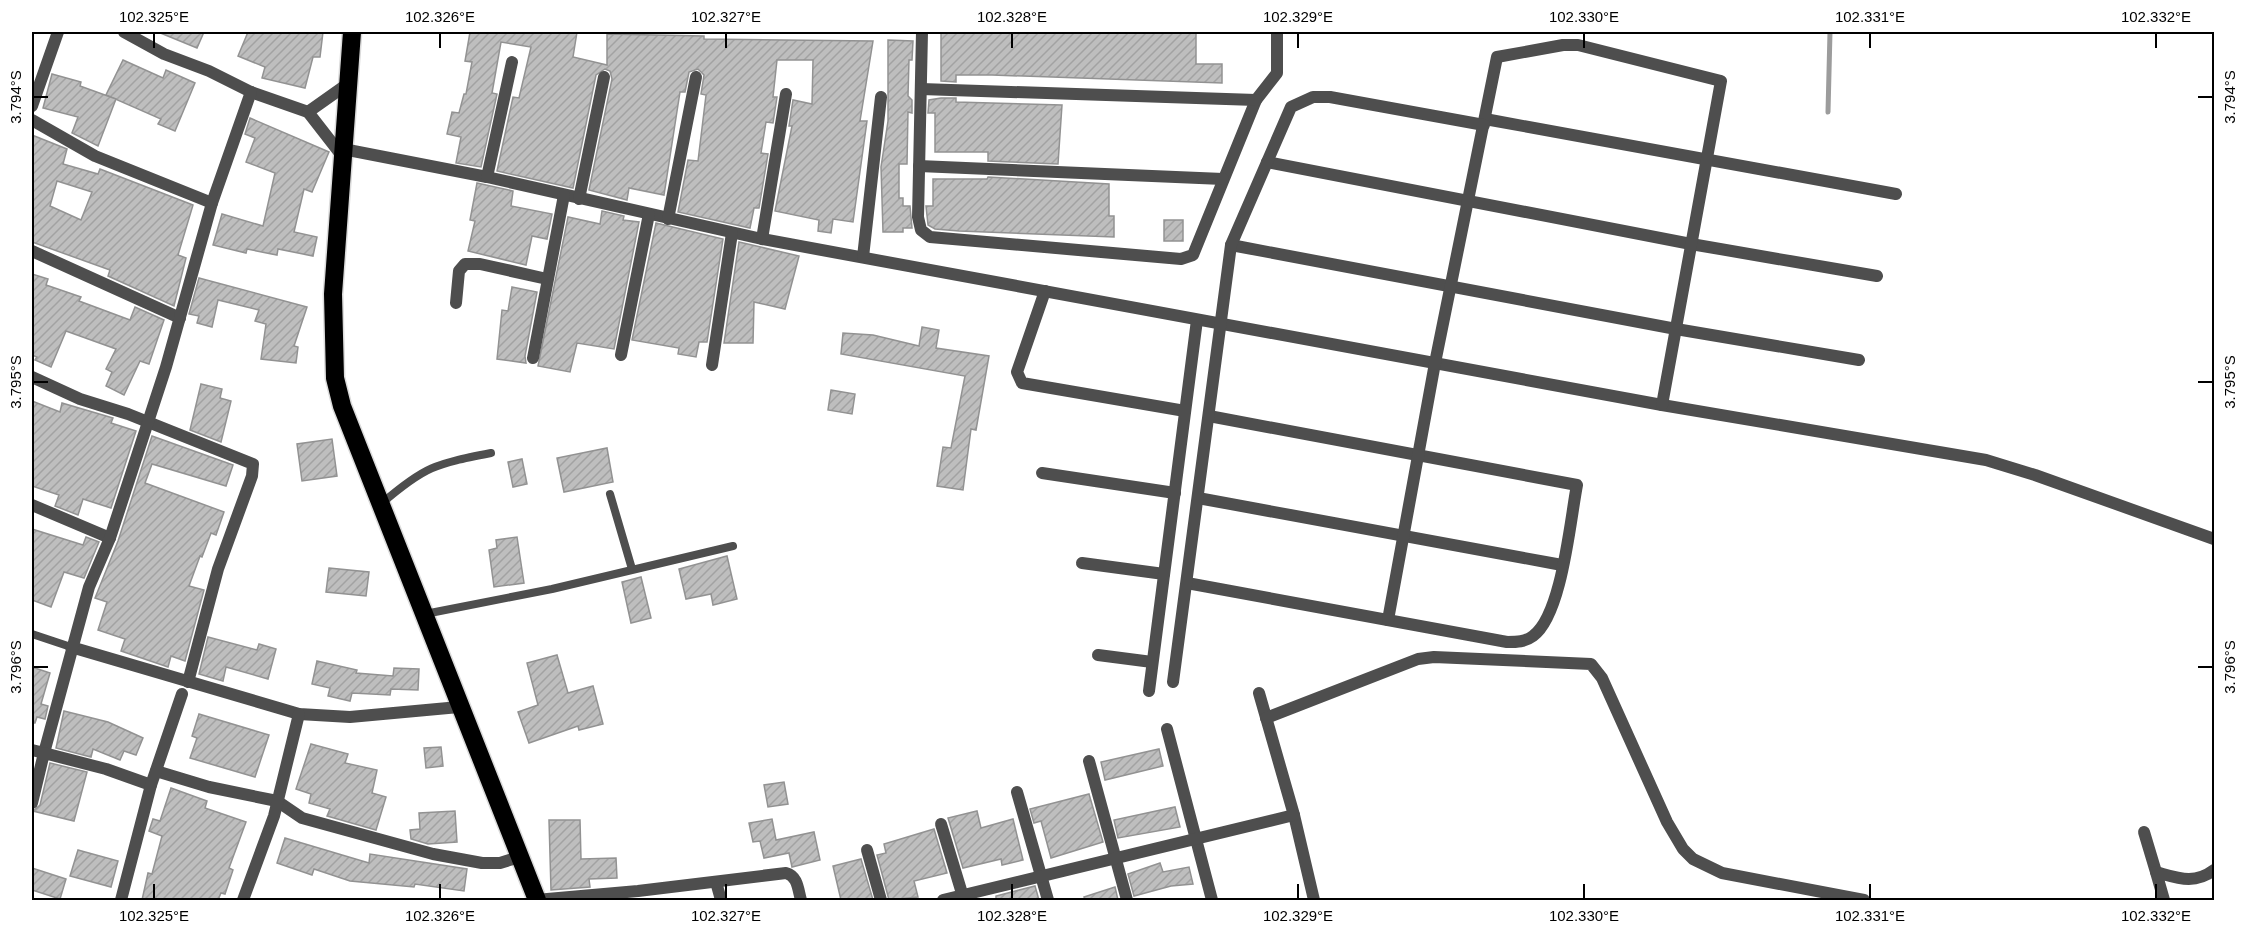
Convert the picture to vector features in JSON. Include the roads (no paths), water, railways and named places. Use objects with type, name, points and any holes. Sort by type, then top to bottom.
[{"type":"highway","points":[[352,32],[333,294],[335,378],[342,406],[380,505],[536,900]]},
{"type":"street","points":[[32,106],[58,32]]},
{"type":"street","points":[[124,32],[164,54],[209,71],[250,92],[308,112],[343,153],[487,177],[762,239],[1662,405],[1986,460],[2035,475],[2214,539]]},
{"type":"street","points":[[922,32],[918,217],[921,230],[930,237],[1181,259],[1193,255],[1256,100],[1277,73],[1277,32]]},
{"type":"street","points":[[1389,620],[1435,363],[1497,57],[1563,45],[1578,45],[1721,81],[1662,405]]},
{"type":"street","points":[[487,177],[512,62]]},
{"type":"street","points":[[579,199],[604,77]]},
{"type":"street","points":[[668,219],[696,77]]},
{"type":"street","points":[[308,112],[349,83]]},
{"type":"street","points":[[921,89],[1256,100]]},
{"type":"street","points":[[32,803],[38,752],[89,586],[110,538],[180,318],[212,203],[250,92]]},
{"type":"street","points":[[762,239],[786,94]]},
{"type":"street","points":[[863,257],[881,97]]},
{"type":"street","points":[[1173,682],[1231,246],[1291,107],[1313,97],[1330,97],[1707,159],[1896,194]]},
{"type":"street","points":[[32,120],[95,156],[212,203]]},
{"type":"street","points":[[1267,162],[1691,244],[1877,276]]},
{"type":"street","points":[[919,166],[1223,179]]},
{"type":"street","points":[[533,358],[564,195]]},
{"type":"street","points":[[621,354],[650,214]]},
{"type":"street","points":[[712,365],[732,233]]},
{"type":"street","points":[[1231,246],[1451,285],[1676,329],[1859,360]]},
{"type":"street","points":[[32,251],[180,318]]},
{"type":"street","points":[[456,303],[459,271],[465,264],[480,264],[547,279]]},
{"type":"street","points":[[1045,291],[1017,372],[1022,383],[1185,411]]},
{"type":"street","points":[[1149,691],[1197,320]]},
{"type":"street","points":[[32,377],[80,399],[250,461],[254,469],[218,569],[188,682]]},
{"type":"street","points":[[1187,583],[1521,642],[1532,638],[1547,620],[1554,606],[1577,485],[1209,416]]},
{"type":"street","points":[[1042,473],[1174,493]]},
{"type":"street","points":[[1198,498],[1562,565]]},
{"type":"street","points":[[32,505],[110,538]]},
{"type":"street","points":[[1082,563],[1164,574]]},
{"type":"street","points":[[70,653],[188,682],[298,716],[350,717],[459,707]]},
{"type":"street","points":[[1098,655],[1152,662]]},
{"type":"street","points":[[1266,718],[1418,659],[1434,657],[1591,664],[1602,678],[1667,822],[1683,849],[1693,859],[1722,873],[1864,900]]},
{"type":"street","points":[[1259,693],[1294,815],[1314,900]]},
{"type":"street","points":[[122,900],[151,785],[182,694]]},
{"type":"street","points":[[243,900],[277,801],[298,716]]},
{"type":"street","points":[[1167,729],[1212,900]]},
{"type":"street","points":[[38,752],[106,769],[151,785]]},
{"type":"street","points":[[1089,761],[1127,900]]},
{"type":"street","points":[[156,771],[209,787],[277,801],[302,818],[433,854],[482,863],[500,863],[519,857]]},
{"type":"street","points":[[1017,792],[1048,900]]},
{"type":"street","points":[[943,900],[964,898],[1042,875],[1294,815]]},
{"type":"street","points":[[941,824],[964,898]]},
{"type":"street","points":[[2144,832],[2164,900]]},
{"type":"street","points":[[867,850],[881,900]]},
{"type":"street","points":[[2156,872],[2184,881],[2200,879],[2214,870]]},
{"type":"street","points":[[536,900],[639,896],[716,882],[789,874],[795,880],[801,900]]},
{"type":"street","points":[[716,882],[721,900]]},
{"type":"lane","points":[[380,505],[416,475],[438,464],[491,453]]},
{"type":"lane","points":[[610,494],[632,570]]},
{"type":"lane","points":[[423,615],[733,546]]},
{"type":"lane","points":[[32,634],[70,653]]},
{"type":"waterway","points":[[1828,112],[1830,32]]}]
